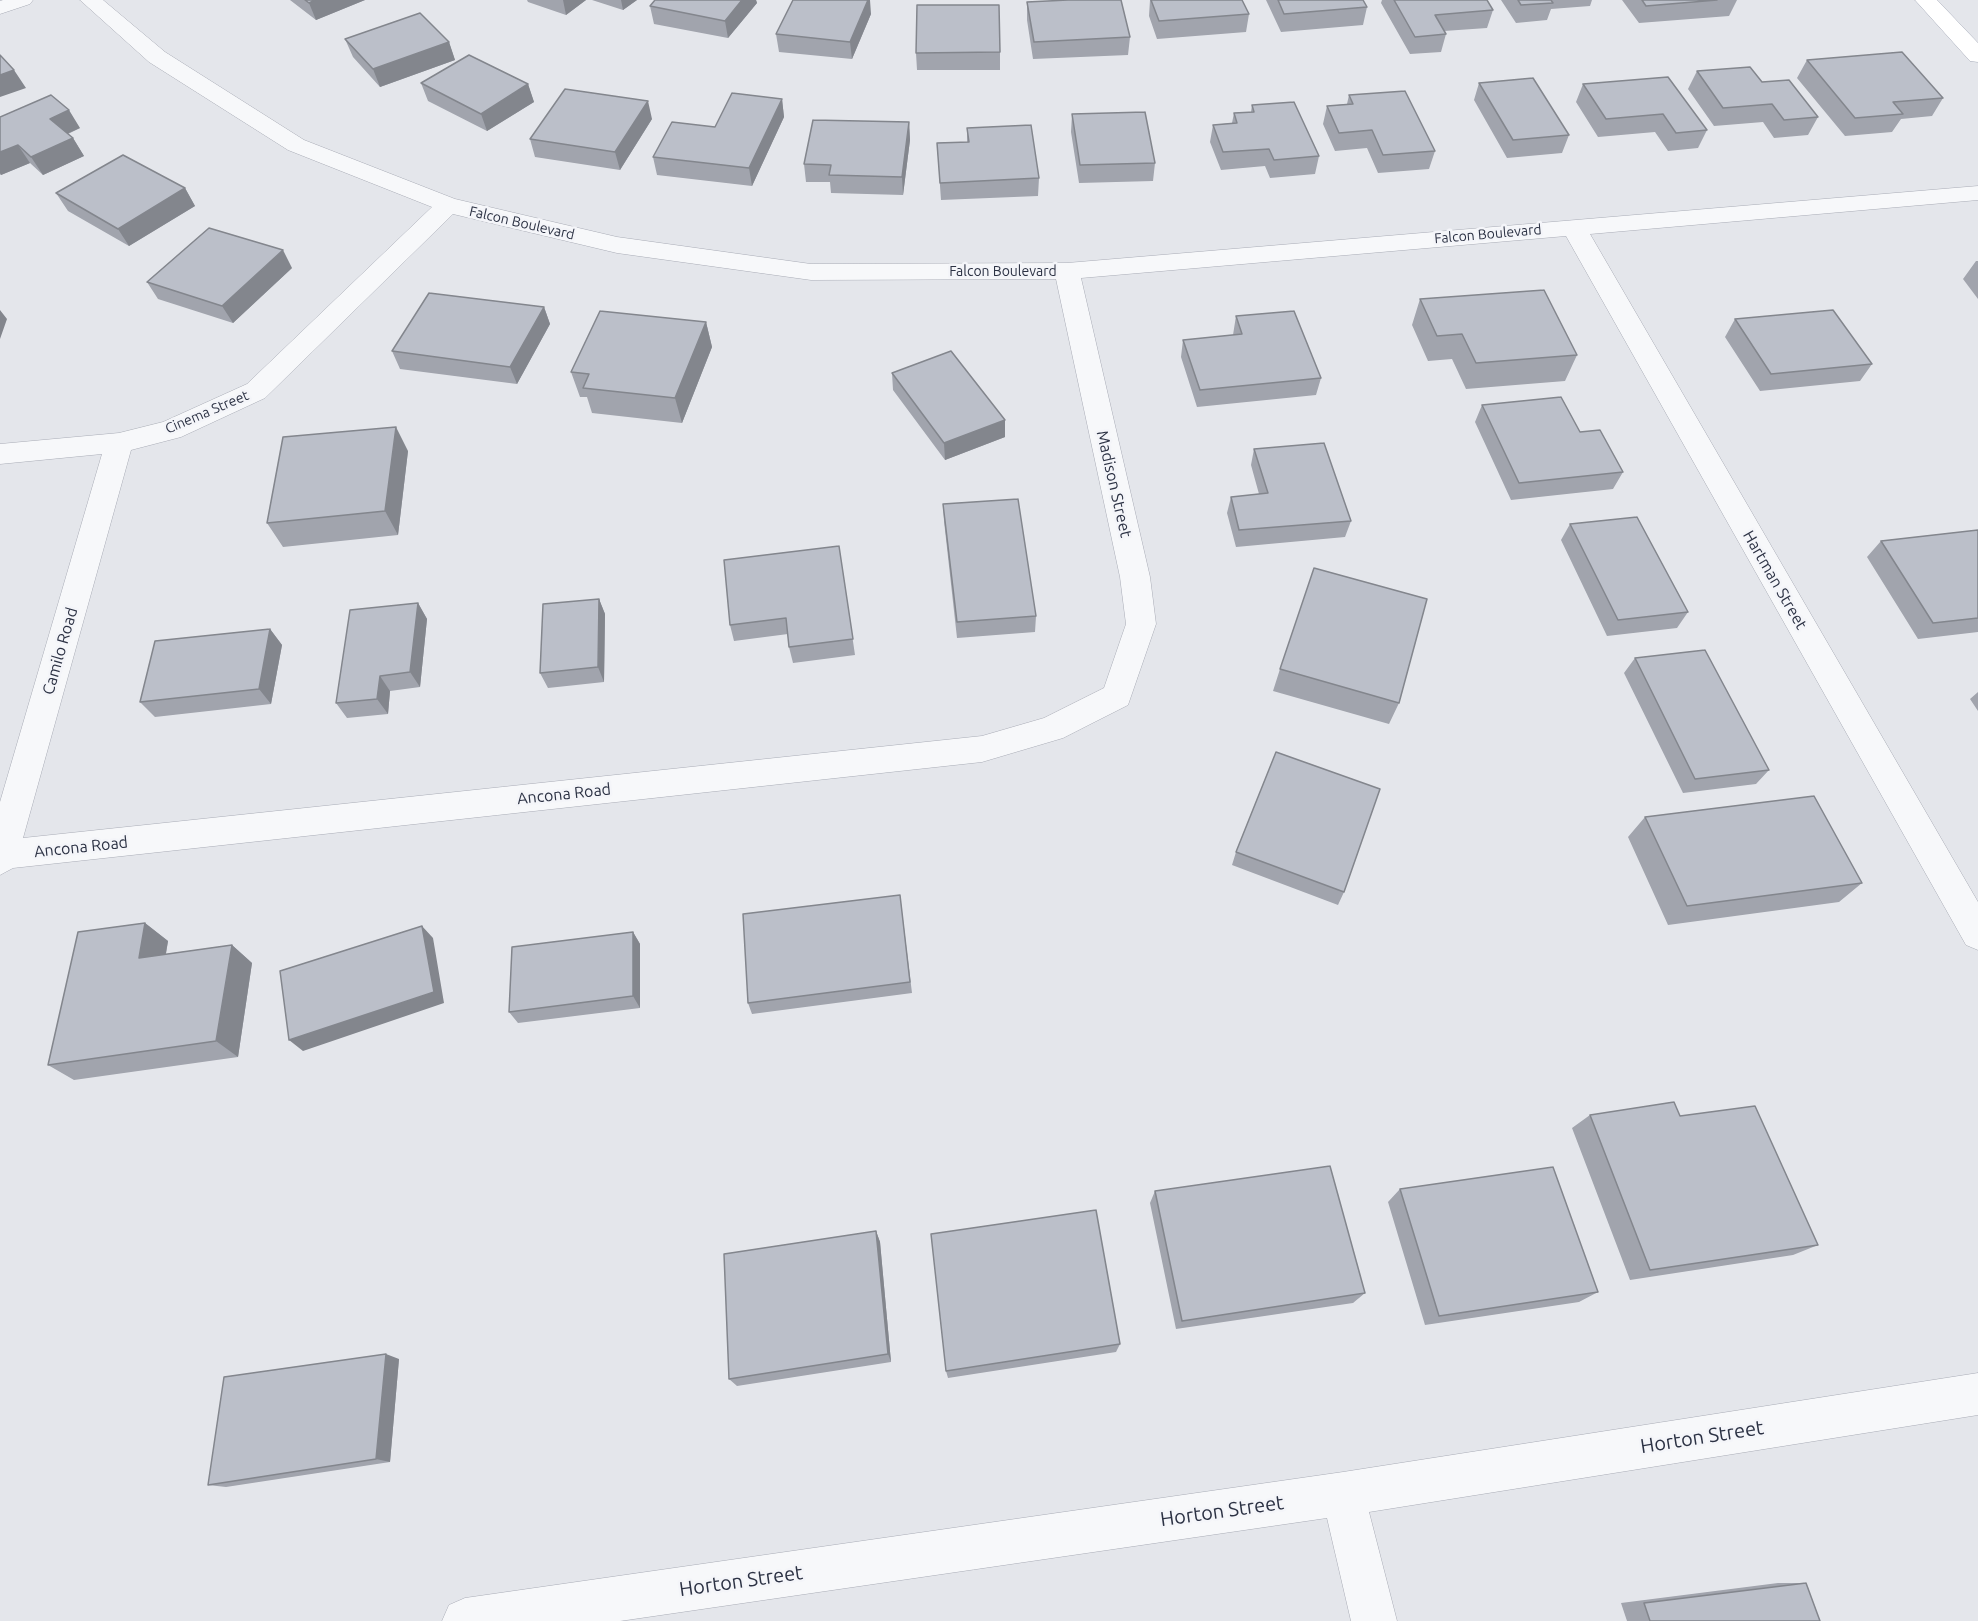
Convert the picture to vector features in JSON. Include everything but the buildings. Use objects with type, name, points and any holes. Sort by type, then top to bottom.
[{"type":"main road","points":[[1925,0],[1978,56]]},
{"type":"street","points":[[0,8],[23,0]]},
{"type":"street","name":"Falcon Boulevard","points":[[90,0],[156,57],[296,145],[448,205],[617,245],[811,272],[1066,271],[1978,193]]},
{"type":"street","name":"Cinema Street","points":[[0,454],[119,443],[171,430],[256,391],[448,205]]},
{"type":"street","name":"Hartman Street","points":[[1573,226],[1978,934]]},
{"type":"street","name":"Madison Street","points":[[1066,271],[1135,576],[1141,624],[1117,696]]},
{"type":"street","name":"Camilo Road","points":[[1,857],[119,443]]},
{"type":"street","name":"Ancona Road","points":[[1,857],[982,749],[1052,729],[1117,696]]},
{"type":"street","name":"Horton Street","points":[[465,1621],[1343,1494],[1978,1394]]},
{"type":"street","points":[[1343,1494],[1374,1621]]}]
